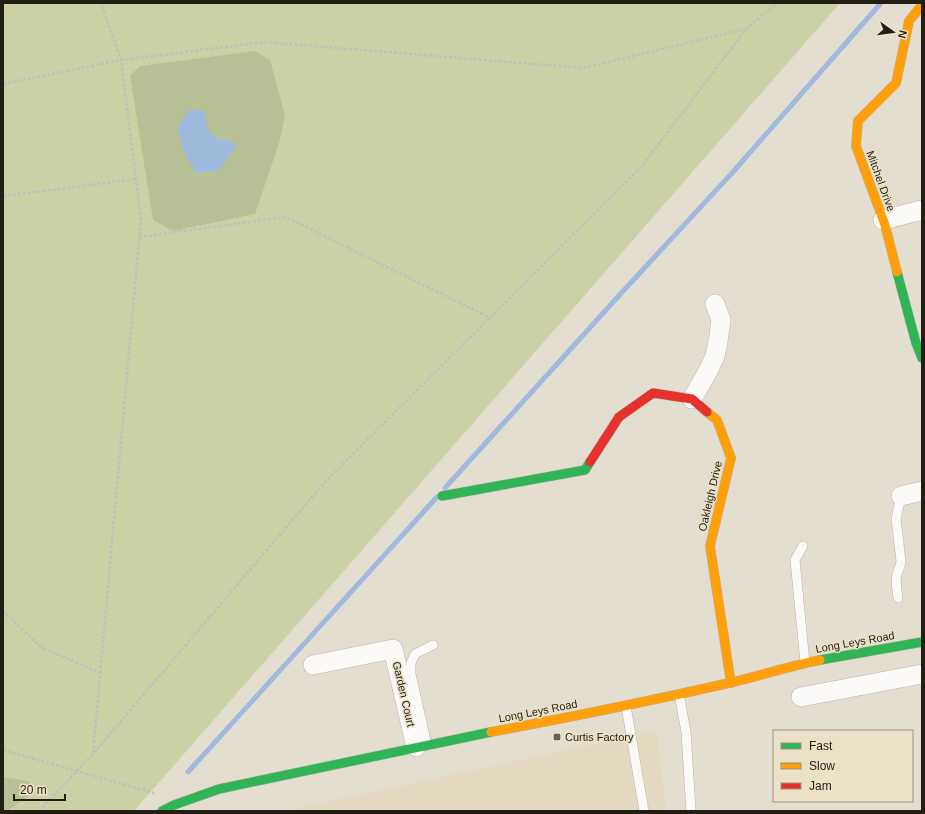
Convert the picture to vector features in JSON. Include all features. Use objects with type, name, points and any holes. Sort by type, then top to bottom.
[{"type":"street","name":"Mitchel Drive","points":[[922,5],[909,22],[896,83],[858,121],[856,146],[883,220],[916,343],[922,358]]},
{"type":"street","points":[[883,220],[922,210]]},
{"type":"street","points":[[442,496],[585,470],[619,417],[647,397],[653,394],[692,399],[708,372],[715,356],[721,320],[715,304]]},
{"type":"street","name":"Oakleigh Drive","points":[[692,399],[717,420],[731,458],[710,546],[731,683]]},
{"type":"street","points":[[901,496],[922,491]]},
{"type":"street","name":"Long Leys Road","points":[[162,811],[174,805],[219,789],[422,746],[626,706],[731,683],[805,663],[922,642]]},
{"type":"street","name":"Garden Court","points":[[313,665],[393,649],[422,746]]},
{"type":"street","points":[[801,697],[922,674]]},
{"type":"lane","points":[[898,598],[896,576],[901,567],[901,561],[896,519],[901,496]]},
{"type":"lane","points":[[802,546],[795,560],[805,663]]},
{"type":"lane","points":[[422,746],[411,674],[411,663],[415,654],[433,645]]},
{"type":"lane","points":[[680,694],[686,732],[691,811]]},
{"type":"lane","points":[[626,706],[644,811]]},
{"type":"path","points":[[93,754],[141,219],[122,60],[101,3]]},
{"type":"path","points":[[39,811],[93,754],[324,483],[642,166],[746,29],[777,3]]},
{"type":"path","points":[[3,84],[122,60],[264,42],[582,68],[746,29]]},
{"type":"path","points":[[3,196],[136,179]]},
{"type":"path","points":[[140,237],[286,217],[490,318]]},
{"type":"path","points":[[3,611],[40,647],[100,674]]},
{"type":"path","points":[[3,750],[156,794],[174,805]]},
{"type":"shaded area","points":[[657,731],[666,811],[283,811]]},
{"type":"green space","points":[[3,3],[840,3],[134,811],[3,811]]},
{"type":"green space","points":[[255,51],[270,60],[285,115],[280,140],[255,214],[173,231],[153,220],[130,75],[141,66]]},
{"type":"green space","points":[[3,777],[27,781],[34,786],[31,794],[7,811],[3,811]]},
{"type":"water","points":[[189,110],[204,110],[208,129],[215,138],[227,140],[237,145],[218,171],[196,173],[185,155],[177,128]]},
{"type":"waterway","points":[[445,488],[732,173],[881,3]]},
{"type":"waterway","points":[[188,772],[437,497]]},
{"type":"traffic: fast","points":[[897,272],[916,343],[922,358]]},
{"type":"traffic: fast","points":[[442,496],[585,470],[590,462]]},
{"type":"traffic: fast","points":[[820,660],[922,642]]},
{"type":"traffic: fast","points":[[162,811],[174,805],[219,789],[491,732]]},
{"type":"traffic: slow","points":[[897,272],[885,225],[856,146],[858,121],[896,83],[909,21],[922,5]]},
{"type":"traffic: slow","points":[[707,412],[717,420],[731,458],[710,546],[731,683]]},
{"type":"traffic: slow","points":[[491,732],[699,690],[820,660]]},
{"type":"traffic: jam","points":[[590,462],[619,417],[653,393],[692,399],[707,412]]},
{"type":"place","name":"Curtis Factory","points":[[557,737]]}]
